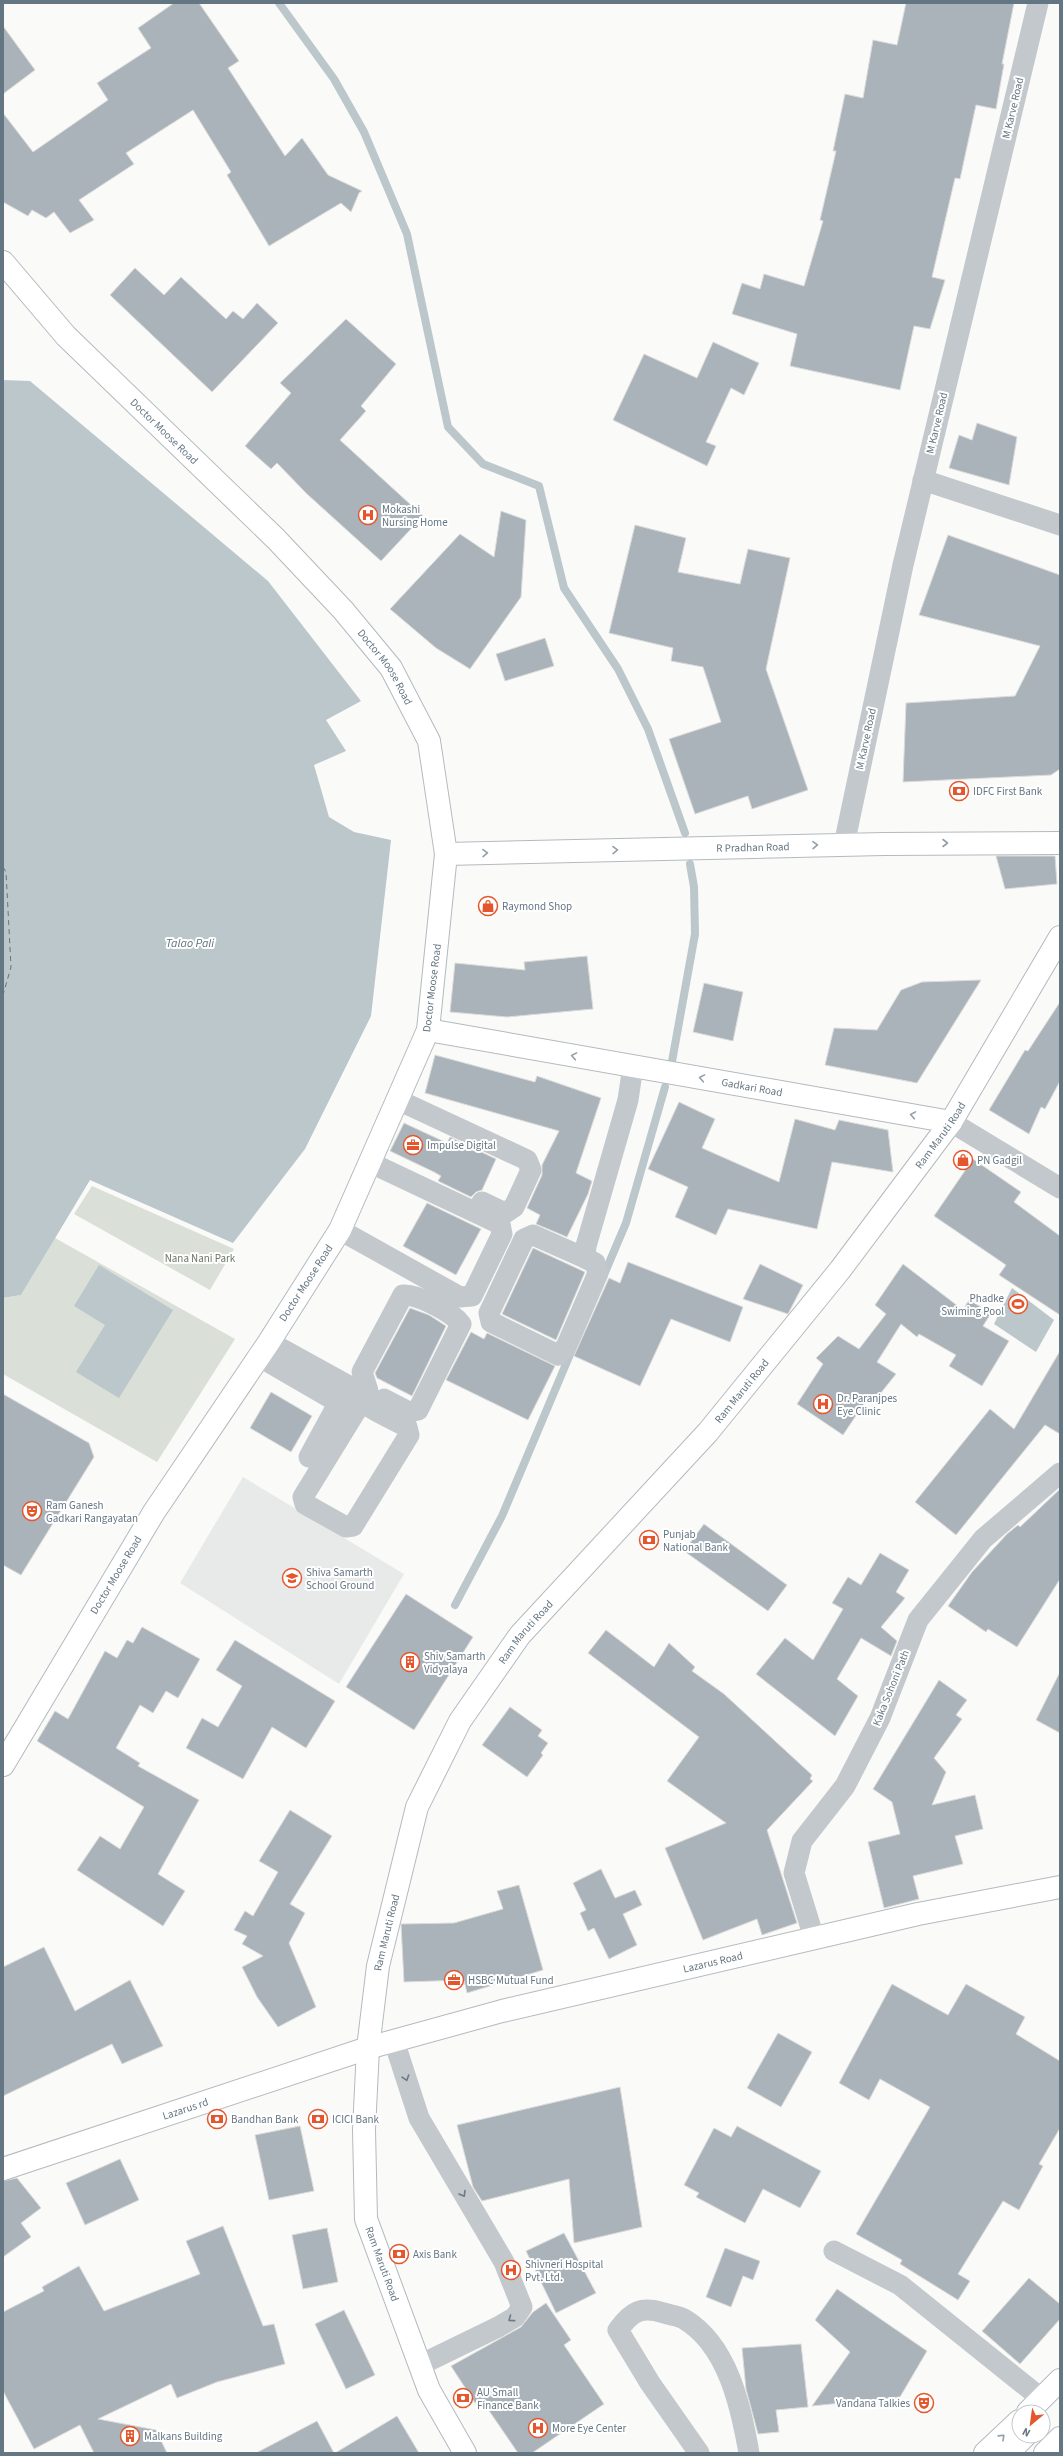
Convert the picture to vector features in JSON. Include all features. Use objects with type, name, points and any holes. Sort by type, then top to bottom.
[{"type":"main road","name":"Doctor Moose Road","points":[[3,262],[66,336],[276,539],[343,610],[391,668],[429,741],[446,854],[428,1030],[374,1156],[340,1230],[264,1349],[154,1512],[3,1765]]},
{"type":"main road","name":"R Pradhan Road","points":[[446,854],[844,845],[1060,842]]},
{"type":"main road","name":"Ram Maruti Road","points":[[465,2453],[429,2390],[366,2219],[364,2130],[368,2048],[378,1966],[417,1807],[460,1721],[520,1634],[708,1432],[840,1270],[951,1122],[1060,937]]},
{"type":"main road","name":"Gadkari Road","points":[[428,1030],[951,1122]]},
{"type":"main road","name":"Lazarus Road","points":[[368,2048],[502,2011],[814,1938],[918,1914],[1060,1887]]},
{"type":"main road","name":"Lazarus rd","points":[[3,2169],[368,2048]]},
{"type":"main road","points":[[1045,2404],[1060,2380]]},
{"type":"main road","points":[[985,2453],[1011,2428]]},
{"type":"main road","points":[[1008,2453],[1017,2444]]},
{"type":"street","name":"M Karve Road","points":[[844,845],[923,480],[1038,3]]},
{"type":"street","points":[[923,480],[1060,525]]},
{"type":"street","points":[[585,1252],[628,1100],[633,1066]]},
{"type":"street","points":[[374,1156],[505,1212],[514,1207],[531,1170],[527,1160],[398,1100]]},
{"type":"street","name":"Gadkari Road","points":[[951,1122],[1060,1188]]},
{"type":"street","points":[[340,1230],[460,1297],[472,1296],[502,1234],[500,1224],[374,1156]]},
{"type":"street","points":[[518,1220],[585,1252],[595,1263],[598,1273],[566,1347],[558,1354],[491,1322],[489,1313],[524,1239],[533,1235],[585,1252]]},
{"type":"street","points":[[310,1457],[343,1394],[355,1384],[365,1396],[407,1427],[409,1435],[353,1526],[346,1527],[305,1504],[303,1497],[365,1396],[362,1372],[402,1295],[412,1294],[456,1317],[461,1324],[418,1410],[410,1412],[365,1396]]},
{"type":"street","points":[[264,1349],[343,1394]]},
{"type":"street","name":"Kaka Sohoni Path","points":[[814,1938],[794,1873],[802,1841],[845,1786],[880,1718],[918,1620],[983,1539],[1060,1473]]},
{"type":"street","points":[[394,2041],[418,2118],[504,2262],[522,2307],[515,2317],[498,2327],[420,2365]]},
{"type":"street","points":[[834,2251],[900,2285],[1038,2404]]},
{"type":"street","points":[[699,2453],[650,2383],[618,2330],[629,2316],[648,2308],[684,2318],[709,2340],[729,2377],[743,2419],[749,2453]]},
{"type":"shaded area","name":"Shiva Samarth School Ground","points":[[243,1477],[404,1574],[339,1684],[180,1583]]},
{"type":"green space","name":"Nana Nani Park","points":[[92,1186],[234,1249],[210,1290],[74,1214]]},
{"type":"green space","points":[[55,1238],[235,1339],[157,1462],[3,1374],[3,1298],[21,1295]]},
{"type":"water","name":"Talao Pali","points":[[3,380],[30,381],[268,581],[361,701],[326,720],[346,751],[314,765],[329,817],[354,832],[391,840],[371,1016],[305,1149],[233,1243],[90,1180],[21,1295],[3,1298]]},
{"type":"water","points":[[99,1265],[173,1310],[119,1398],[76,1372],[105,1325],[74,1306]]},
{"type":"water","name":"Phadke Swiming Pool","points":[[1012,1288],[1054,1320],[1036,1352],[994,1324]]},
{"type":"building","points":[[174,3],[199,3],[239,61],[228,68],[285,156],[302,138],[328,175],[362,191],[359,193],[351,212],[341,203],[269,246],[227,175],[231,172],[193,110],[126,153],[134,164],[79,200],[94,220],[70,233],[54,212],[46,218],[32,210],[28,216],[3,202],[3,113],[33,152],[108,100],[97,83],[151,48],[138,28]]},
{"type":"building","points":[[906,3],[1014,3],[1002,64],[1004,64],[996,109],[976,105],[960,179],[955,178],[932,277],[945,280],[930,329],[914,326],[900,390],[790,366],[797,334],[732,314],[742,283],[760,289],[764,274],[804,286],[823,221],[820,220],[836,151],[833,151],[845,94],[863,98],[873,40],[897,45]]},
{"type":"building","points":[[3,26],[35,70],[3,94]]},
{"type":"building","points":[[135,268],[164,295],[181,277],[226,319],[233,311],[243,319],[257,303],[278,323],[212,392],[110,295]]},
{"type":"building","points":[[346,319],[396,364],[361,406],[366,411],[340,440],[423,516],[381,561],[307,494],[277,463],[271,469],[245,446],[291,393],[280,383]]},
{"type":"building","points":[[713,342],[759,363],[744,395],[731,388],[706,442],[716,446],[707,466],[613,420],[644,354],[697,378]]},
{"type":"building","points":[[977,423],[1017,437],[1009,485],[949,468],[959,435],[972,440]]},
{"type":"building","points":[[501,511],[526,520],[521,597],[470,669],[436,648],[390,609],[460,534],[494,557]]},
{"type":"building","points":[[635,525],[686,538],[678,572],[740,584],[748,549],[790,558],[766,669],[808,790],[752,809],[748,796],[695,814],[669,739],[721,722],[703,667],[671,661],[673,648],[609,633]]},
{"type":"building","points":[[948,535],[1060,575],[1060,769],[1051,775],[903,782],[906,703],[1015,696],[1040,646],[919,615]]},
{"type":"building","points":[[545,638],[554,666],[505,681],[496,654]]},
{"type":"building","points":[[996,856],[1055,856],[1057,884],[1005,889]]},
{"type":"building","points":[[587,956],[593,1009],[507,1017],[450,1012],[455,963],[525,970],[524,962]]},
{"type":"building","points":[[981,980],[917,1083],[825,1065],[834,1028],[877,1030],[901,990],[922,982]]},
{"type":"building","points":[[704,983],[743,992],[733,1041],[693,1032]]},
{"type":"building","points":[[1060,1002],[1060,1081],[1045,1109],[1041,1107],[1029,1134],[989,1110],[1025,1050],[1028,1051]]},
{"type":"building","points":[[435,1055],[535,1082],[537,1076],[601,1098],[576,1173],[592,1181],[588,1194],[567,1237],[536,1224],[540,1215],[527,1208],[542,1175],[542,1165],[559,1131],[425,1093]]},
{"type":"building","points":[[679,1102],[715,1119],[702,1148],[779,1182],[795,1119],[835,1130],[839,1120],[888,1130],[893,1172],[832,1162],[817,1229],[728,1209],[716,1235],[675,1217],[688,1187],[648,1169]]},
{"type":"building","points":[[404,1123],[447,1143],[450,1137],[496,1159],[482,1190],[476,1192],[471,1197],[438,1181],[441,1176],[434,1172],[390,1151]]},
{"type":"building","points":[[973,1159],[1021,1192],[1014,1202],[1060,1236],[1060,1315],[999,1275],[1006,1265],[934,1216]]},
{"type":"building","points":[[427,1203],[481,1229],[456,1275],[403,1246]]},
{"type":"building","points":[[533,1248],[585,1272],[556,1340],[502,1314]]},
{"type":"building","points":[[628,1262],[743,1307],[730,1342],[671,1319],[640,1386],[574,1356],[609,1278],[620,1283]]},
{"type":"building","points":[[760,1264],[803,1285],[788,1314],[743,1299]]},
{"type":"building","points":[[903,1264],[963,1310],[969,1300],[991,1313],[983,1326],[1009,1341],[982,1386],[949,1366],[956,1355],[919,1334],[917,1337],[901,1324],[877,1362],[896,1374],[872,1404],[867,1399],[843,1435],[797,1404],[823,1364],[816,1358],[838,1336],[859,1349],[886,1314],[875,1305]]},
{"type":"building","points":[[410,1308],[429,1315],[446,1326],[412,1396],[377,1378],[375,1373]]},
{"type":"building","points":[[471,1332],[484,1339],[487,1333],[555,1366],[528,1420],[446,1380]]},
{"type":"building","points":[[1060,1351],[1060,1434],[1045,1425],[956,1535],[915,1502],[990,1409],[1014,1429]]},
{"type":"building","points":[[271,1392],[312,1416],[291,1452],[250,1428]]},
{"type":"building","name":"Ram Ganesh Gadkari Rangayatan","points":[[3,1394],[89,1443],[94,1457],[21,1575],[3,1565]]},
{"type":"building","points":[[1060,1489],[1060,1579],[1017,1647],[988,1629],[986,1632],[948,1606],[972,1572],[1007,1534],[1018,1525],[1020,1527]]},
{"type":"building","points":[[704,1524],[787,1585],[768,1611],[684,1551]]},
{"type":"building","points":[[880,1553],[909,1570],[896,1592],[905,1598],[881,1627],[897,1641],[891,1656],[861,1638],[837,1679],[858,1696],[835,1736],[756,1674],[785,1638],[813,1660],[843,1609],[832,1603],[848,1577],[861,1585]]},
{"type":"building","name":"Shiv Samarth Vidyalaya","points":[[406,1594],[473,1637],[414,1730],[346,1687]]},
{"type":"building","points":[[142,1627],[200,1659],[178,1698],[166,1691],[153,1713],[140,1705],[116,1748],[140,1763],[138,1766],[199,1800],[158,1874],[185,1891],[163,1926],[77,1870],[100,1836],[120,1849],[144,1807],[37,1741],[55,1711],[68,1719],[105,1651],[117,1658],[127,1640],[133,1643]]},
{"type":"building","points":[[606,1630],[654,1667],[669,1643],[695,1667],[692,1671],[724,1694],[812,1775],[810,1779],[813,1781],[767,1830],[797,1923],[762,1935],[757,1919],[703,1940],[665,1848],[726,1823],[667,1781],[699,1737],[588,1653]]},
{"type":"building","points":[[235,1640],[335,1701],[306,1748],[272,1727],[243,1779],[186,1748],[202,1718],[218,1727],[242,1686],[216,1670]]},
{"type":"building","points":[[1060,1672],[1060,1733],[1036,1720]]},
{"type":"building","points":[[939,1680],[967,1700],[956,1715],[962,1719],[934,1758],[946,1772],[932,1805],[975,1795],[983,1829],[955,1836],[963,1864],[913,1876],[919,1899],[884,1908],[868,1842],[900,1834],[892,1802],[873,1789]]},
{"type":"building","points":[[510,1707],[542,1730],[538,1736],[548,1743],[541,1753],[543,1755],[527,1777],[482,1745]]},
{"type":"building","points":[[290,1810],[332,1836],[290,1904],[305,1913],[289,1943],[316,2007],[278,2027],[257,1997],[242,1967],[263,1956],[242,1944],[247,1936],[234,1930],[245,1911],[253,1916],[278,1872],[259,1861]]},
{"type":"building","points":[[601,1869],[615,1898],[635,1890],[642,1905],[623,1914],[637,1945],[609,1959],[594,1928],[588,1931],[580,1913],[586,1910],[573,1883]]},
{"type":"building","points":[[519,1885],[543,1970],[467,1993],[464,1980],[404,1982],[401,1924],[454,1923],[503,1909],[497,1891]]},
{"type":"building","points":[[44,1947],[75,2011],[130,1980],[163,2046],[122,2064],[112,2044],[3,2096],[3,1967]]},
{"type":"building","points":[[892,1984],[948,2015],[966,1984],[1025,2017],[1016,2034],[1060,2061],[1060,2128],[1039,2164],[1043,2166],[1019,2210],[1003,2201],[958,2274],[970,2281],[958,2300],[900,2264],[902,2260],[856,2234],[930,2107],[880,2079],[869,2100],[839,2083]]},
{"type":"building","points":[[778,2033],[812,2052],[781,2107],[747,2088]]},
{"type":"building","points":[[620,2087],[642,2227],[574,2243],[569,2179],[482,2201],[473,2187],[457,2125]]},
{"type":"building","points":[[300,2126],[314,2191],[269,2200],[255,2135]]},
{"type":"building","points":[[737,2126],[821,2171],[800,2208],[763,2189],[745,2223],[696,2197],[699,2193],[684,2185],[714,2128],[731,2137]]},
{"type":"building","points":[[120,2159],[139,2200],[85,2225],[66,2183]]},
{"type":"building","points":[[17,2178],[41,2208],[21,2223],[31,2237],[3,2257],[3,2181]]},
{"type":"building","points":[[223,2226],[263,2326],[274,2324],[285,2364],[217,2382],[177,2398],[171,2384],[98,2419],[156,2430],[167,2453],[94,2453],[80,2425],[34,2449],[3,2391],[3,2312],[44,2291],[42,2287],[79,2266],[104,2311],[200,2274],[186,2241]]},
{"type":"building","points":[[327,2228],[338,2282],[303,2289],[292,2235]]},
{"type":"building","points":[[564,2233],[596,2293],[556,2313],[526,2251]]},
{"type":"building","points":[[725,2248],[760,2261],[753,2280],[743,2276],[731,2307],[706,2297]]},
{"type":"building","points":[[1029,2278],[1060,2304],[1060,2319],[1020,2364],[982,2331]]},
{"type":"building","points":[[837,2289],[927,2351],[900,2397],[812,2406],[850,2352],[815,2320]]},
{"type":"building","points":[[546,2303],[571,2340],[564,2345],[604,2404],[532,2453],[518,2453],[481,2399],[475,2403],[451,2366],[521,2327],[533,2312]]},
{"type":"building","points":[[344,2310],[375,2375],[346,2389],[315,2324]]},
{"type":"building","points":[[801,2344],[808,2407],[776,2410],[779,2432],[758,2434],[746,2389],[742,2348]]},
{"type":"building","points":[[397,2416],[419,2453],[335,2453]]},
{"type":"building","points":[[317,2421],[334,2453],[256,2453]]},
{"type":"waterway","points":[[279,3],[334,79],[364,132],[407,234],[448,427],[483,464],[539,486],[564,588],[618,669],[648,729],[685,833]]},
{"type":"waterway","points":[[671,1067],[695,934],[694,887],[690,864]]},
{"type":"waterway","points":[[603,1277],[626,1223],[665,1087]]},
{"type":"waterway","points":[[455,1605],[502,1516],[571,1352]]},
{"type":"ferry route","points":[[3,867],[6,872],[11,967],[3,995]]},
{"type":"place","name":"Mokashi Nursing Home","points":[[368,515]]},
{"type":"place","name":"IDFC First Bank","points":[[959,791]]},
{"type":"place","name":"Raymond Shop","points":[[488,906]]},
{"type":"place","name":"Impulse Digital","points":[[413,1145]]},
{"type":"place","name":"PN Gadgil","points":[[963,1160]]},
{"type":"place","name":"Phadke Swiming Pool","points":[[1018,1304]]},
{"type":"place","name":"Dr. Paranjpes Eye Clinic","points":[[823,1404]]},
{"type":"place","name":"Ram Ganesh Gadkari Rangayatan","points":[[32,1511]]},
{"type":"place","name":"Punjab National Bank","points":[[649,1540]]},
{"type":"place","name":"Shiva Samarth School Ground","points":[[292,1578]]},
{"type":"place","name":"Shiv Samarth Vidyalaya","points":[[410,1662]]},
{"type":"place","name":"HSBC Mutual Fund","points":[[454,1980]]},
{"type":"place","name":"Bandhan Bank","points":[[217,2119]]},
{"type":"place","name":"ICICI Bank","points":[[318,2119]]},
{"type":"place","name":"Axis Bank","points":[[399,2254]]},
{"type":"place","name":"Shivneri Hospital Pvt. Ltd.","points":[[511,2270]]},
{"type":"place","name":"AU Small Finance Bank","points":[[463,2398]]},
{"type":"place","name":"Vandana Talkies","points":[[924,2403]]},
{"type":"place","name":"More Eye Center","points":[[538,2428]]},
{"type":"place","name":"Malkans Building","points":[[130,2436]]}]
